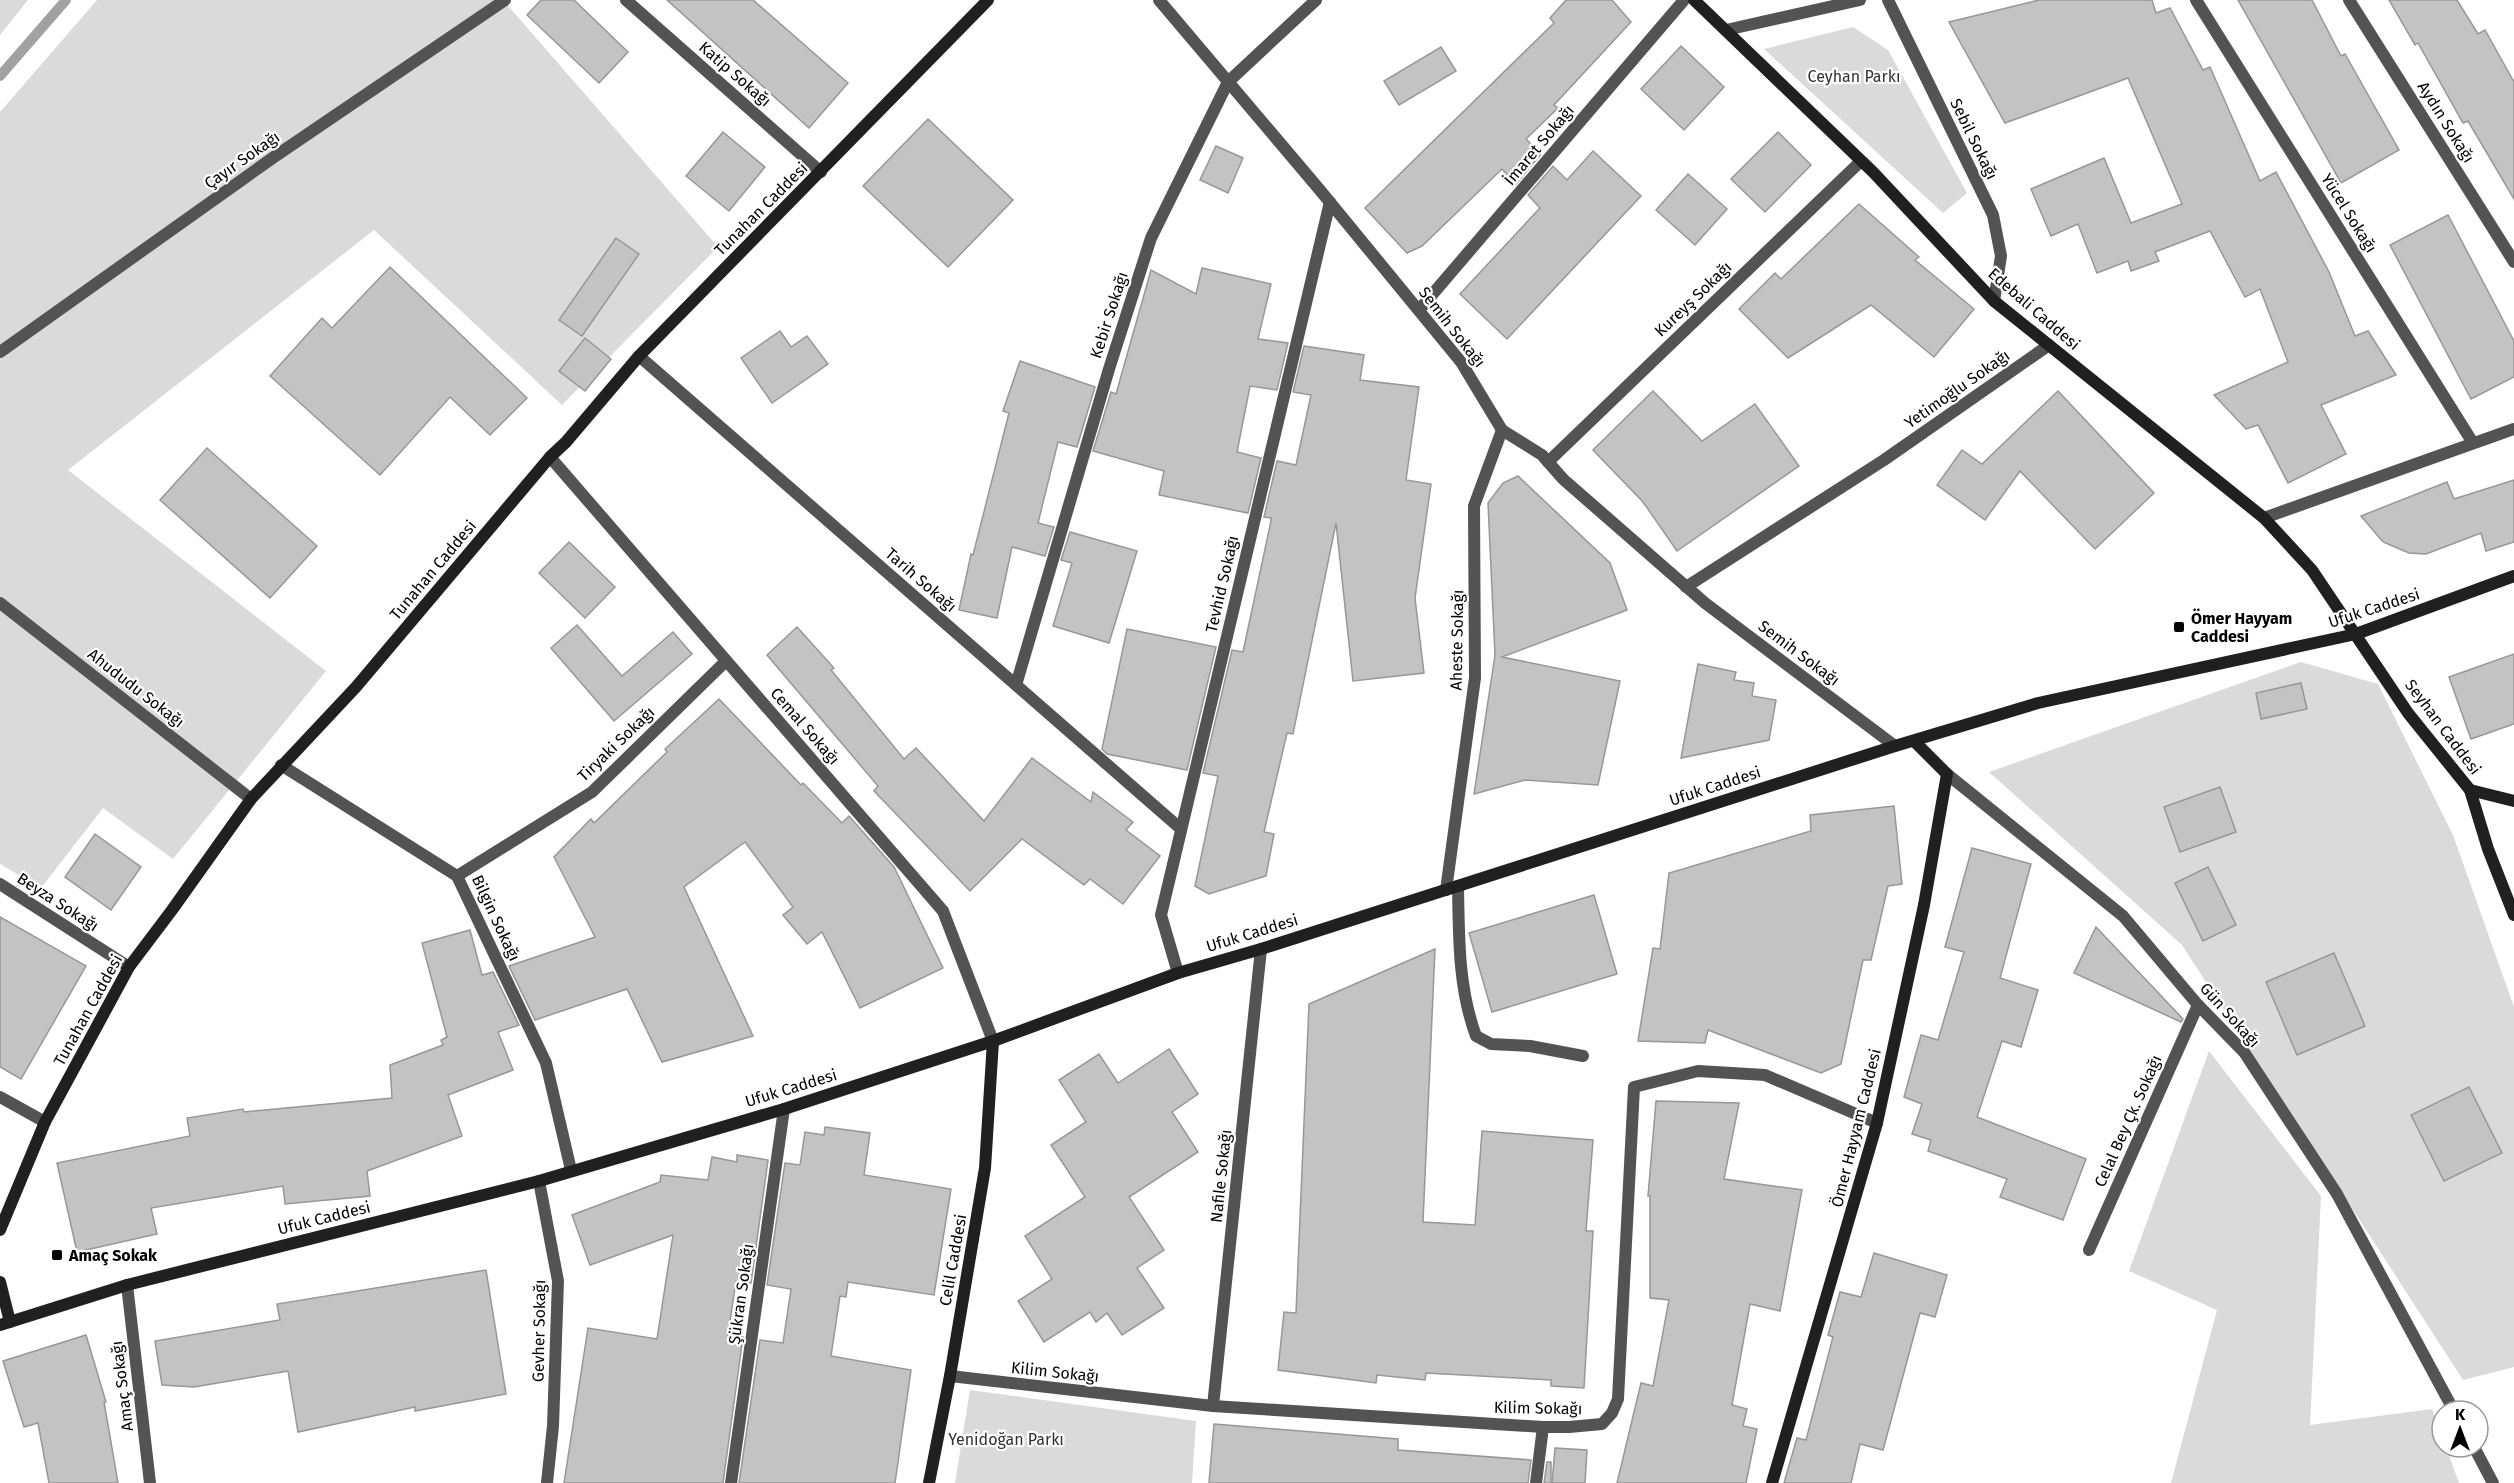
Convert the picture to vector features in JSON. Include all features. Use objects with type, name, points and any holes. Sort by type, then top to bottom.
[{"type":"street","name":"Çayır Sokağı","points":[[0,352],[274,157],[505,0]]},
{"type":"street","name":"Katip Sokağı","points":[[626,0],[821,172]]},
{"type":"street","name":"Tunahan Caddesi","points":[[0,1230],[45,1122],[129,967],[251,799],[356,687],[550,457],[566,442],[639,356],[988,0]]},
{"type":"street","name":"Semih Sokağı","points":[[1159,0],[1330,202],[1461,362],[1502,430],[1542,455],[1563,479],[1686,587],[1895,746]]},
{"type":"street","name":"Kebir Sokağı","points":[[1016,685],[1108,369],[1151,238],[1228,82],[1316,0]]},
{"type":"street","name":"İmaret Sokağı","points":[[1419,310],[1684,0]]},
{"type":"street","name":"Edebali Caddesi","points":[[1694,0],[1861,161],[1994,301],[2264,518],[2312,570],[2356,634]]},
{"type":"street","points":[[1726,30],[1860,0]]},
{"type":"street","name":"Sebil Sokağı","points":[[1888,0],[1993,215],[2001,256],[1994,301]]},
{"type":"street","name":"Yücel Sokağı","points":[[2196,0],[2473,443]]},
{"type":"street","name":"Aydın Sokağı","points":[[2349,0],[2514,262]]},
{"type":"street","name":"Kureyş Sokağı","points":[[1548,462],[1861,161]]},
{"type":"street","name":"Tevhid Sokağı","points":[[1178,973],[1161,915],[1330,202]]},
{"type":"street","name":"Yetimoğlu Sokağı","points":[[1686,587],[1884,460],[2049,345]]},
{"type":"street","name":"Tarih Sokağı","points":[[639,356],[1181,829]]},
{"type":"street","points":[[2264,518],[2514,429]]},
{"type":"street","name":"Aheste Sokağı","points":[[1446,890],[1475,678],[1473,506],[1502,430]]},
{"type":"street","name":"Cemal Sokağı","points":[[550,457],[943,911],[993,1041]]},
{"type":"street","name":"Ufuk Caddesi","points":[[5,1324],[126,1285],[539,1180],[784,1109],[993,1041],[1178,973],[1261,949],[1895,746],[2038,703],[2356,634],[2514,576]]},
{"type":"street","name":"Ahududu Sokağı","points":[[0,603],[251,799]]},
{"type":"street","name":"Seyhan Caddesi","points":[[2356,634],[2408,713],[2470,790],[2488,849],[2514,915]]},
{"type":"street","name":"Tiryaki Sokağı","points":[[457,876],[592,792],[726,661]]},
{"type":"street","name":"Gün Sokağı","points":[[1914,741],[1947,774],[2123,916],[2198,1005],[2244,1052],[2337,1194],[2448,1399]]},
{"type":"street","name":"Bilgin Sokağı","points":[[281,765],[457,876],[546,1063],[571,1170]]},
{"type":"street","name":"Ömer Hayyam Caddesi","points":[[1772,1483],[1877,1123],[1924,905],[1947,774]]},
{"type":"street","points":[[2470,790],[2514,801]]},
{"type":"street","name":"Beyza Sokağı","points":[[0,884],[129,967]]},
{"type":"street","points":[[1458,886],[1459,959],[1465,999],[1476,1036],[1491,1044],[1530,1046],[1583,1056]]},
{"type":"street","name":"Nafile Sokağı","points":[[1213,1406],[1261,949]]},
{"type":"street","name":"Celal Bey Çk. Sokağı","points":[[2089,1250],[2198,1005]]},
{"type":"street","name":"Celil Caddesi","points":[[929,1483],[950,1376],[985,1168],[993,1041]]},
{"type":"street","name":"Kilim Sokağı","points":[[950,1376],[1213,1406],[1543,1427],[1602,1424],[1612,1413],[1618,1399],[1634,1087],[1698,1071],[1765,1075],[1877,1123]]},
{"type":"street","points":[[0,1097],[45,1122]]},
{"type":"street","name":"Şükran Sokağı","points":[[731,1483],[784,1109]]},
{"type":"street","name":"Gevher Sokağı","points":[[539,1180],[558,1281],[553,1426],[547,1483]]},
{"type":"street","points":[[0,1282],[5,1324]]},
{"type":"street","name":"Amaç Sokağı","points":[[126,1285],[150,1483]]},
{"type":"street","points":[[1536,1483],[1543,1427]]},
{"type":"street","points":[[2480,1459],[2493,1483]]},
{"type":"green space","points":[[0,0],[28,0],[0,35]]},
{"type":"green space","points":[[97,0],[503,0],[718,247],[562,405],[374,230],[68,470],[326,671],[173,859],[103,808],[41,888],[0,864],[0,112]]},
{"type":"green space","name":"Ceyhan Parkı","points":[[1853,27],[1888,50],[1967,193],[1943,213],[1764,49]]},
{"type":"green space","points":[[2301,662],[2378,684],[2453,835],[2514,1007],[2514,1367],[2463,1380],[2182,945],[1989,772]]},
{"type":"green space","points":[[2209,1051],[2321,1196],[2310,1425],[2430,1409],[2430,1459],[2450,1459],[2459,1483],[2171,1483],[2217,1310],[2129,1271]]},
{"type":"green space","name":"Yenidoğan Parkı","points":[[970,1390],[1196,1421],[1192,1483],[955,1483]]},
{"type":"building","points":[[541,0],[574,0],[628,52],[599,83],[527,15]]},
{"type":"building","points":[[667,0],[753,0],[848,83],[809,128]]},
{"type":"building","points":[[1566,0],[1612,0],[1631,22],[1554,105],[1558,108],[1526,139],[1541,154],[1516,184],[1502,169],[1422,246],[1407,253],[1365,208],[1554,23],[1550,18]]},
{"type":"building","points":[[2039,0],[2152,0],[2156,13],[2170,8],[2203,70],[2210,67],[2260,181],[2276,172],[2329,272],[2355,336],[2368,331],[2396,375],[2321,405],[2346,454],[2288,483],[2258,425],[2246,429],[2214,395],[2288,362],[2260,289],[2245,297],[2210,231],[2155,252],[2159,261],[2131,271],[2128,261],[2097,273],[2078,224],[2051,236],[2031,189],[2104,158],[2131,223],[2182,204],[2128,78],[2005,123],[1949,22]]},
{"type":"building","points":[[2238,0],[2312,0],[2341,56],[2345,54],[2399,150],[2341,183]]},
{"type":"building","points":[[2389,0],[2457,0],[2478,34],[2485,30],[2514,82],[2514,199],[2468,121],[2463,123],[2418,43],[2415,45]]},
{"type":"building","points":[[1681,46],[1724,87],[1684,130],[1641,89]]},
{"type":"building","points":[[1441,47],[1456,71],[1399,105],[1384,81]]},
{"type":"building","points":[[928,119],[1013,200],[948,267],[863,186]]},
{"type":"building","points":[[723,132],[765,167],[729,211],[686,176]]},
{"type":"building","points":[[1778,132],[1811,165],[1765,212],[1731,179]]},
{"type":"building","points":[[1216,146],[1243,158],[1228,193],[1200,180]]},
{"type":"building","points":[[1593,151],[1641,196],[1507,339],[1460,294],[1540,208],[1528,195],[1553,166],[1567,180]]},
{"type":"building","points":[[1688,174],[1727,209],[1695,245],[1656,210]]},
{"type":"building","points":[[1859,204],[1919,257],[1915,260],[1974,309],[1934,357],[1871,305],[1788,358],[1739,309],[1775,273],[1781,279]]},
{"type":"building","points":[[2448,215],[2514,341],[2514,377],[2471,399],[2390,245]]},
{"type":"building","points":[[616,238],[639,254],[582,336],[559,320]]},
{"type":"building","points":[[390,267],[527,398],[490,435],[450,397],[380,475],[270,376],[322,318],[332,328]]},
{"type":"building","points":[[1202,268],[1271,284],[1258,339],[1288,343],[1277,390],[1250,386],[1237,452],[1261,458],[1248,513],[1159,495],[1164,471],[1093,451],[1111,392],[1116,394],[1151,270],[1196,294]]},
{"type":"building","points":[[780,331],[791,347],[807,336],[828,364],[772,403],[741,358]]},
{"type":"building","points":[[585,338],[611,359],[585,391],[559,371]]},
{"type":"building","points":[[1304,346],[1364,355],[1360,380],[1419,387],[1406,480],[1431,484],[1415,598],[1424,673],[1353,681],[1336,523],[1293,734],[1287,733],[1264,832],[1274,834],[1266,876],[1209,894],[1195,886],[1218,776],[1203,773],[1232,650],[1243,652],[1271,521],[1271,518],[1264,517],[1277,461],[1296,465],[1311,395],[1293,392]]},
{"type":"building","points":[[1020,361],[1095,387],[1077,447],[1058,442],[1038,523],[1054,527],[1045,556],[1012,547],[997,618],[959,610],[971,554],[973,555],[1009,413],[1003,411]]},
{"type":"building","points":[[1653,391],[1702,441],[1755,404],[1799,466],[1677,551],[1643,502],[1593,450]]},
{"type":"building","points":[[2058,391],[2154,493],[2095,549],[2020,471],[1985,520],[1937,485],[1962,450],[1982,464]]},
{"type":"building","points":[[207,448],[317,546],[270,598],[160,500]]},
{"type":"building","points":[[1518,476],[1610,563],[1627,610],[1502,657],[1620,681],[1598,785],[1525,780],[1474,794],[1495,655],[1488,503],[1503,483]]},
{"type":"building","points":[[2514,480],[2514,542],[2486,551],[2481,533],[2426,554],[2409,553],[2383,542],[2361,516],[2447,482],[2454,499]]},
{"type":"building","points":[[1070,532],[1137,551],[1109,643],[1053,626],[1072,563],[1061,560]]},
{"type":"building","points":[[569,542],[615,587],[585,618],[539,573]]},
{"type":"building","points":[[577,625],[622,676],[673,632],[692,654],[614,721],[551,648]]},
{"type":"building","points":[[797,627],[834,668],[831,670],[904,759],[916,748],[984,821],[1032,758],[1091,802],[1093,792],[1133,822],[1126,830],[1160,856],[1123,904],[1090,879],[1084,885],[1022,839],[970,891],[874,791],[878,786],[767,655]]},
{"type":"building","points":[[1127,629],[1216,647],[1187,770],[1107,754],[1102,749]]},
{"type":"building","points":[[2514,654],[2514,724],[2471,739],[2449,677]]},
{"type":"building","points":[[1698,664],[1736,672],[1734,680],[1754,683],[1752,696],[1776,700],[1769,740],[1681,758]]},
{"type":"building","points":[[2301,683],[2307,709],[2261,719],[2256,693]]},
{"type":"building","points":[[719,699],[801,785],[803,783],[842,823],[849,816],[894,867],[943,968],[860,1008],[822,932],[807,944],[783,915],[793,907],[745,842],[684,887],[753,1036],[662,1062],[627,989],[535,1020],[509,966],[595,937],[554,857],[591,819],[594,823],[667,752],[665,749]]},
{"type":"building","points":[[2220,787],[2236,832],[2180,852],[2164,807]]},
{"type":"building","points":[[1894,806],[1902,884],[1888,886],[1871,960],[1863,960],[1841,1064],[1821,1073],[1708,1030],[1705,1043],[1638,1041],[1653,948],[1660,949],[1669,873],[1811,831],[1810,815]]},
{"type":"building","points":[[95,834],[141,867],[111,910],[65,877]]},
{"type":"building","points":[[1972,848],[2031,864],[2000,978],[2038,990],[2021,1047],[2002,1041],[1977,1117],[2086,1159],[2063,1220],[2000,1197],[2007,1179],[1928,1151],[1931,1140],[1912,1134],[1922,1104],[1904,1097],[1921,1035],[1938,1040],[1964,952],[1945,947]]},
{"type":"building","points":[[2208,867],[2236,925],[2203,941],[2175,883]]},
{"type":"building","points":[[1594,895],[1617,974],[1492,1012],[1469,933]]},
{"type":"building","points":[[0,917],[86,966],[21,1079],[0,1067]]},
{"type":"building","points":[[2096,927],[2183,1019],[2181,1022],[2074,973]]},
{"type":"building","points":[[470,930],[482,975],[493,972],[519,1025],[498,1032],[513,1070],[448,1095],[462,1136],[367,1171],[370,1196],[285,1204],[283,1186],[151,1208],[157,1234],[77,1252],[57,1163],[190,1136],[187,1118],[243,1109],[244,1112],[392,1098],[390,1065],[443,1045],[441,1040],[447,1037],[422,943]]},
{"type":"building","points":[[1435,949],[1423,1222],[1475,1225],[1482,1131],[1593,1140],[1586,1231],[1593,1231],[1584,1388],[1551,1386],[1551,1380],[1426,1373],[1425,1380],[1377,1375],[1376,1383],[1278,1370],[1284,1312],[1296,1313],[1309,1004]]},
{"type":"building","points":[[2334,953],[2365,1026],[2297,1055],[2266,982]]},
{"type":"building","points":[[1169,1049],[1198,1094],[1172,1112],[1198,1152],[1129,1197],[1164,1250],[1137,1268],[1164,1308],[1122,1335],[1107,1313],[1096,1322],[1090,1312],[1044,1342],[1018,1301],[1052,1279],[1025,1236],[1085,1197],[1051,1145],[1086,1122],[1059,1080],[1099,1054],[1118,1083]]},
{"type":"building","points":[[2469,1087],[2502,1153],[2444,1181],[2411,1115]]},
{"type":"building","points":[[1656,1101],[1739,1103],[1724,1179],[1802,1190],[1780,1311],[1750,1304],[1732,1405],[1747,1409],[1743,1426],[1757,1429],[1746,1483],[1617,1483],[1641,1383],[1653,1386],[1669,1300],[1650,1298],[1650,1196],[1648,1196]]},
{"type":"building","points":[[825,1127],[870,1133],[864,1175],[951,1189],[934,1295],[848,1282],[846,1297],[840,1296],[831,1356],[911,1370],[895,1483],[739,1483],[760,1340],[783,1343],[791,1289],[767,1285],[785,1163],[800,1165],[805,1132],[824,1135]]},
{"type":"building","points":[[737,1155],[768,1160],[751,1283],[736,1281],[728,1335],[743,1337],[723,1483],[564,1483],[588,1328],[657,1339],[673,1235],[590,1265],[572,1215],[660,1182],[661,1175],[708,1180],[712,1157],[737,1162]]},
{"type":"building","points":[[1874,1253],[1947,1275],[1935,1317],[1920,1313],[1883,1450],[1860,1444],[1851,1483],[1784,1483],[1797,1438],[1806,1440],[1833,1337],[1828,1335],[1840,1292],[1861,1297]]},
{"type":"building","points":[[486,1270],[506,1394],[415,1411],[415,1407],[298,1432],[288,1371],[194,1387],[162,1385],[155,1341],[280,1320],[277,1304]]},
{"type":"building","points":[[86,1335],[106,1402],[104,1402],[118,1483],[49,1483],[38,1423],[24,1427],[3,1361]]},
{"type":"building","points":[[1214,1424],[1398,1439],[1398,1450],[1531,1460],[1528,1483],[1209,1483]]},
{"type":"building","points":[[1555,1448],[1587,1450],[1585,1483],[1552,1483]]},
{"type":"building","points":[[1547,1462],[1551,1462],[1551,1483],[1544,1483]]},
{"type":"waterway","points":[[0,76],[66,0]]},
{"type":"place","name":"Ömer Hayyam Caddesi","points":[[2179,627]]},
{"type":"place","name":"Amaç Sokak","points":[[57,1255]]}]
